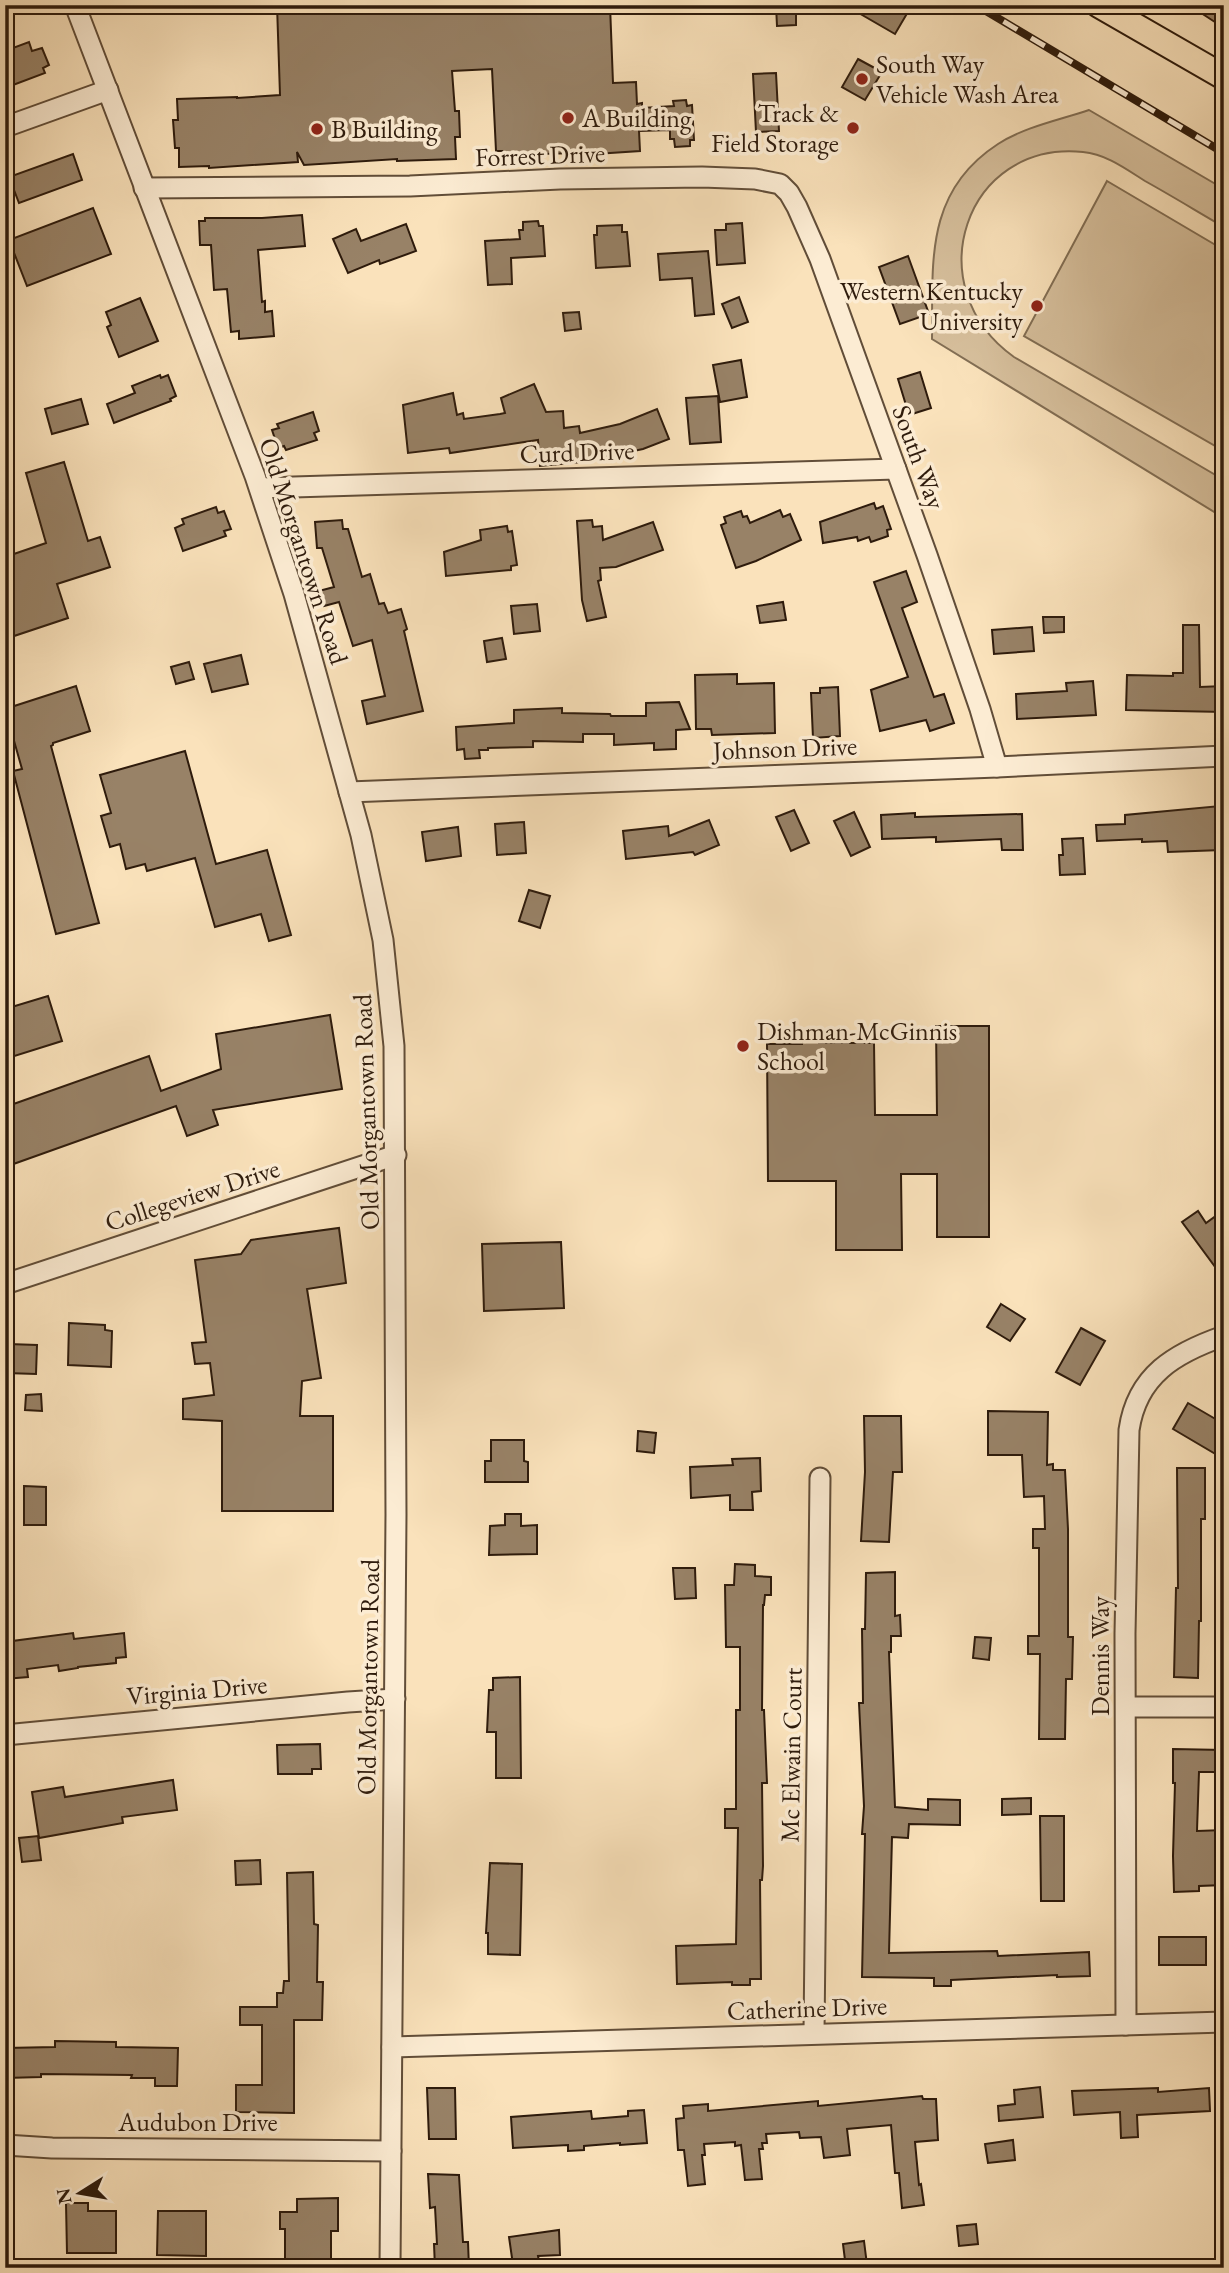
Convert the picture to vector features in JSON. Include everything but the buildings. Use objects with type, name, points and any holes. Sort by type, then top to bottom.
[{"type":"main road","points":[[1099,5],[1224,77]]},
{"type":"street","name":"Old Morgantown Road","points":[[75,5],[260,488],[294,594],[373,887],[390,993],[396,1155],[390,2268]]},
{"type":"street","points":[[5,127],[108,90]]},
{"type":"street","name":"Forrest Drive","points":[[144,188],[410,187],[651,177],[769,180]]},
{"type":"street","name":"South Way","points":[[769,180],[780,184],[789,193],[812,239],[980,709],[996,767]]},
{"type":"street","name":"Curd Drive","points":[[260,488],[896,469]]},
{"type":"street","name":"Johnson Drive","points":[[349,792],[1224,756]]},
{"type":"street","name":"Collegeview Drive","points":[[5,1284],[396,1155]]},
{"type":"street","name":"Dennis Way","points":[[1126,2025],[1125,1634],[1128,1440],[1131,1416],[1138,1396],[1167,1362],[1188,1350],[1224,1336]]},
{"type":"street","name":"Mc Elwain Court","points":[[814,2033],[820,1478]]},
{"type":"street","name":"Virginia Drive","points":[[5,1735],[394,1699]]},
{"type":"street","points":[[1127,1707],[1224,1707]]},
{"type":"street","name":"Catherine Drive","points":[[392,2048],[1224,2022]]},
{"type":"street","name":"Audubon Drive","points":[[5,2146],[391,2151]]},
{"type":"shaded area","points":[[1089,110],[1224,189],[1224,227],[1108,159],[1083,152],[1042,154],[1009,169],[983,193],[967,224],[962,258],[967,294],[984,328],[1014,357],[1224,480],[1224,518],[932,339],[932,283],[938,231],[945,207],[957,184],[974,163],[1008,138],[1030,128]]},
{"type":"shaded area","points":[[1107,181],[1224,250],[1224,451],[1024,336]]},
{"type":"railway","points":[[976,5],[1224,153]]},
{"type":"place","name":"South Way Vehicle Wash Area","points":[[862,79]]},
{"type":"place","name":"A Building","points":[[568,118]]},
{"type":"place","name":"Track & Field Storage","points":[[853,128]]},
{"type":"place","name":"B Building","points":[[317,129]]},
{"type":"place","name":"Western Kentucky University","points":[[1037,306]]},
{"type":"place","name":"Dishman-McGinnis School","points":[[743,1046]]}]
